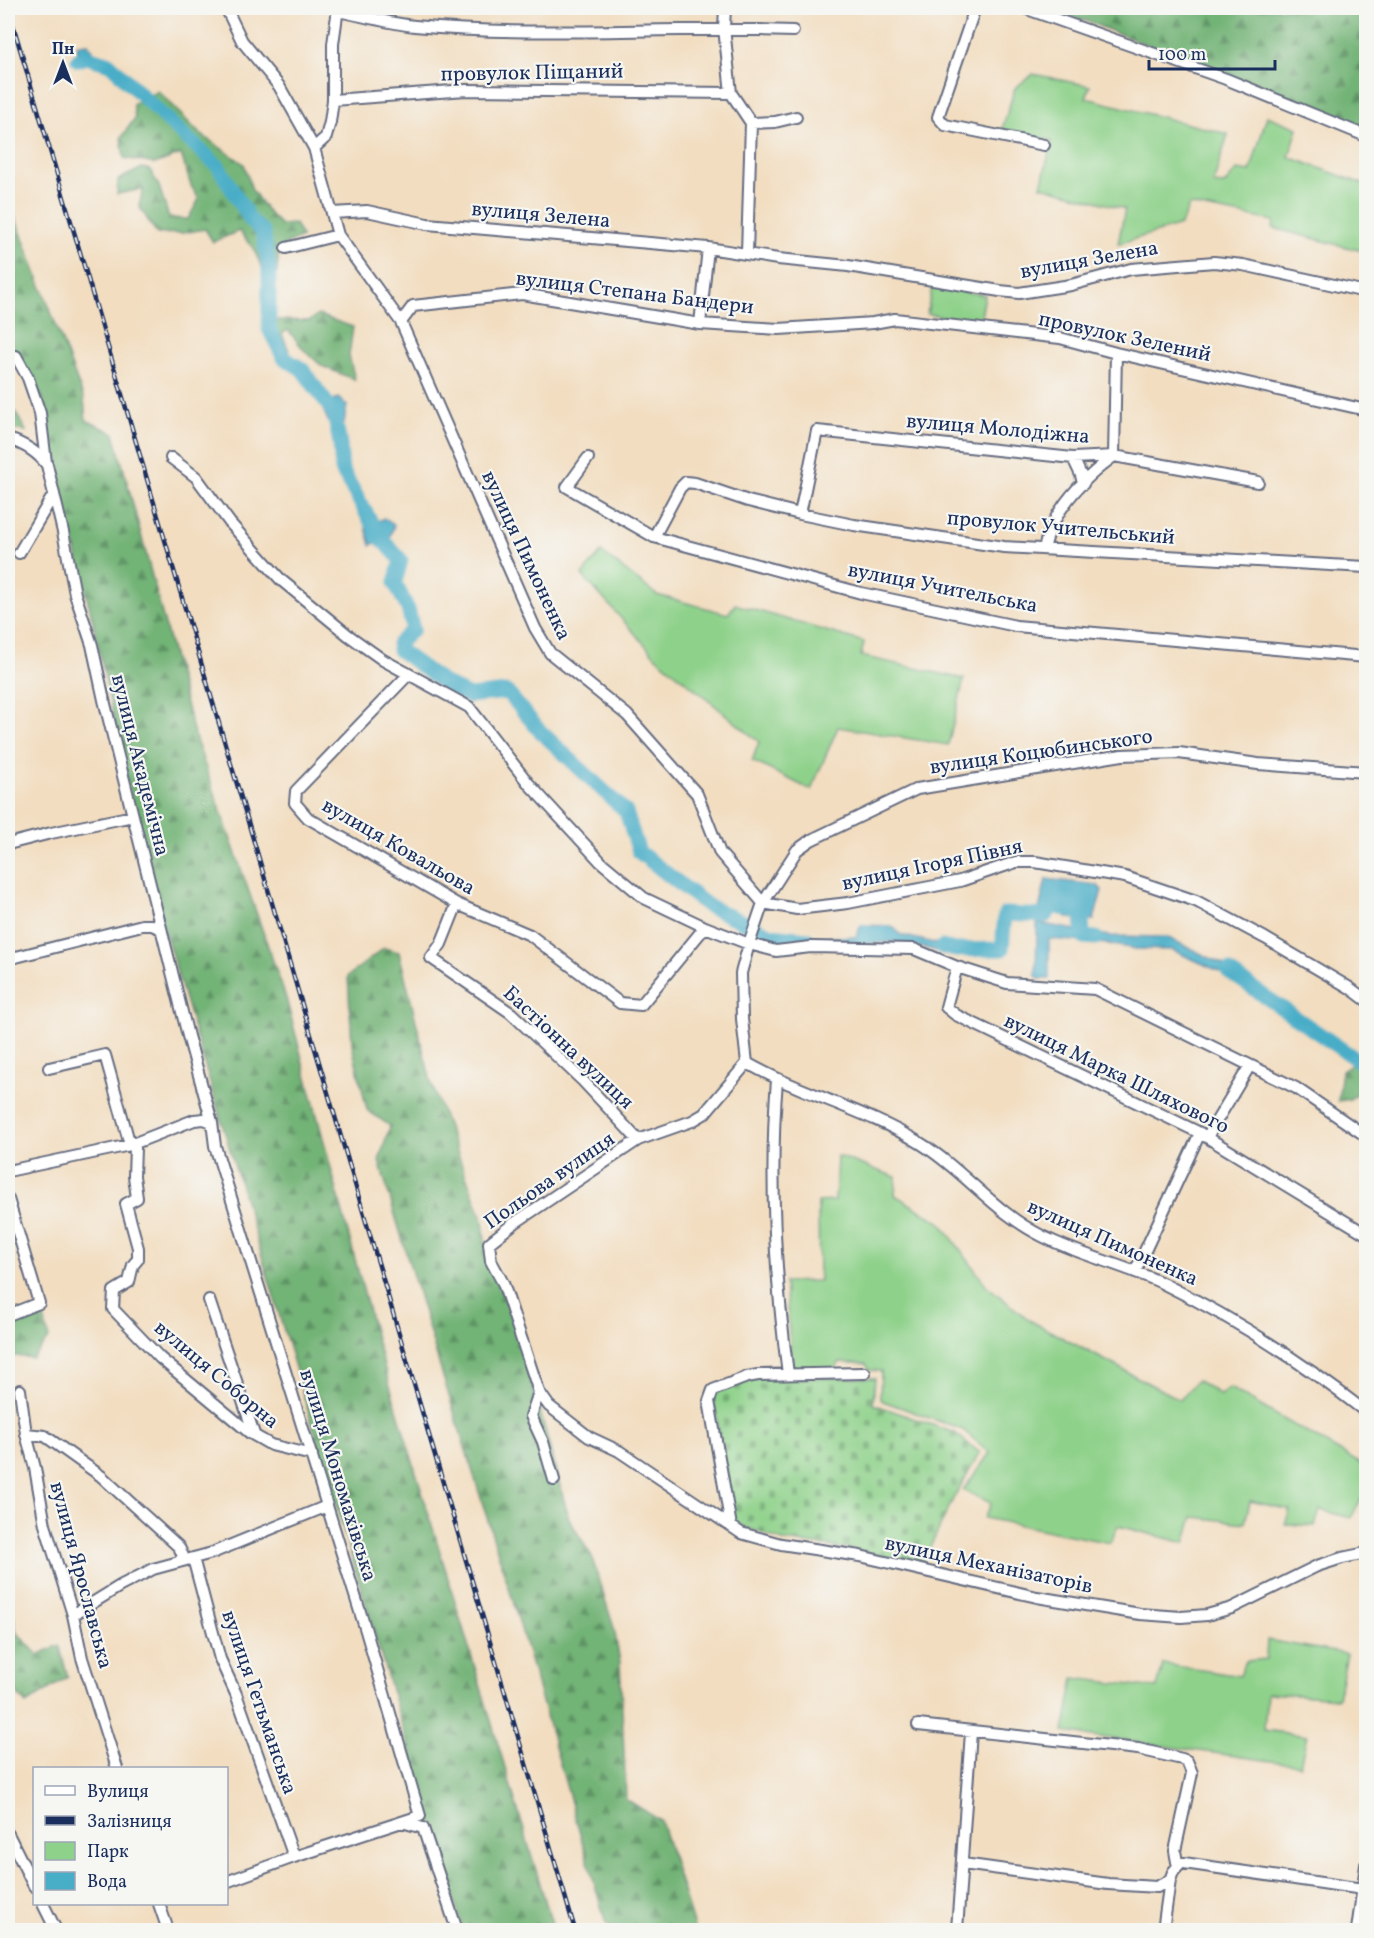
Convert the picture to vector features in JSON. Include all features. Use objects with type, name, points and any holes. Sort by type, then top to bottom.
[{"type":"street","name":"вулиця Пимоненка","points":[[226,8],[242,41],[279,86],[314,148],[338,235],[401,322],[535,628],[550,653],[627,715],[697,794],[720,853],[763,903]]},
{"type":"street","points":[[725,8],[724,28],[731,93],[751,123],[747,253]]},
{"type":"street","points":[[975,8],[938,117],[945,124],[1044,145]]},
{"type":"street","points":[[1024,8],[1226,79],[1366,136]]},
{"type":"street","points":[[314,148],[326,137],[330,122],[333,100],[333,44],[338,9],[413,26],[532,31],[724,28],[793,31]]},
{"type":"street","name":"провулок Піщаний","points":[[333,100],[466,90],[639,90],[731,93]]},
{"type":"street","points":[[751,123],[775,122],[796,117]]},
{"type":"street","name":"вулиця Зелена","points":[[332,213],[367,211],[427,224],[708,248],[778,259],[848,266],[1019,293],[1071,285],[1131,269],[1214,262],[1243,265],[1366,292]]},
{"type":"street","points":[[286,248],[338,235]]},
{"type":"street","points":[[700,324],[708,248]]},
{"type":"street","name":"вулиця Степана Бандери","points":[[401,322],[413,306],[522,294],[700,324],[779,329],[873,323]]},
{"type":"street","name":"провулок Зелений","points":[[873,323],[895,319],[1060,338],[1366,410]]},
{"type":"street","points":[[1044,549],[1047,532],[1056,516],[1095,470],[1114,456],[1116,353]]},
{"type":"street","name":"вулиця Академічна","points":[[8,356],[16,356],[28,378],[40,412],[47,465],[75,594],[92,645],[133,816],[212,1122]]},
{"type":"street","name":"вулиця Молодіжна","points":[[800,514],[818,431],[1073,458],[1114,456],[1258,482]]},
{"type":"street","points":[[8,439],[29,447],[47,465]]},
{"type":"street","points":[[171,458],[196,477],[230,523],[281,580],[348,635],[408,675],[469,707],[530,784],[609,869],[644,898],[705,927],[776,951],[811,947],[914,949],[957,967],[1007,983],[1095,989],[1249,1067],[1296,1088],[1366,1136]]},
{"type":"street","name":"вулиця Учительська","points":[[588,458],[567,487],[654,537],[861,593],[1016,626],[1366,657]]},
{"type":"street","points":[[1073,458],[1083,484]]},
{"type":"street","name":"провулок Учительський","points":[[654,537],[680,488],[686,482],[800,514],[854,525],[1004,547],[1366,567]]},
{"type":"street","points":[[19,553],[54,494]]},
{"type":"street","name":"вулиця Ковальова","points":[[408,675],[296,791],[295,803],[308,818],[457,904],[530,935],[620,1003],[641,1005],[705,927]]},
{"type":"street","name":"вулиця Коцюбинського","points":[[763,903],[797,850],[917,789],[1043,766],[1145,753],[1179,753],[1258,764],[1366,772]]},
{"type":"street","points":[[8,844],[133,816]]},
{"type":"street","name":"вулиця Ігоря Півня","points":[[763,903],[797,909],[848,903],[960,881],[1016,862],[1035,862],[1125,877],[1196,901],[1265,938],[1350,988],[1366,1000]]},
{"type":"street","points":[[747,1063],[742,1019],[741,974],[763,903]]},
{"type":"street","name":"Бастіонна вулиця","points":[[457,904],[441,944],[431,958],[511,1013],[583,1081],[638,1140]]},
{"type":"street","points":[[8,959],[147,925],[155,920],[158,914]]},
{"type":"street","points":[[147,925],[162,929]]},
{"type":"street","name":"вулиця Марка Шляхового","points":[[957,967],[946,1006],[957,1016],[1203,1135],[1366,1234]]},
{"type":"street","points":[[49,1068],[105,1056],[130,1145]]},
{"type":"street","name":"вулиця Пимоненка","points":[[747,1063],[777,1080],[881,1121],[921,1144],[1017,1222],[1042,1236],[1163,1283],[1248,1328],[1326,1380],[1366,1412]]},
{"type":"street","name":"Польова вулиця","points":[[619,1451],[589,1437],[549,1406],[539,1392],[503,1282],[491,1261],[489,1243],[513,1224],[638,1140],[692,1121],[704,1114],[747,1063]]},
{"type":"street","points":[[1135,1272],[1203,1135],[1249,1067]]},
{"type":"street","points":[[777,1080],[773,1128],[774,1204],[778,1289],[788,1374]]},
{"type":"street","points":[[194,1120],[202,1112],[205,1099]]},
{"type":"street","points":[[8,1171],[130,1145],[194,1120],[204,1119],[212,1122]]},
{"type":"street","name":"вулиця Мономахівська","points":[[212,1122],[215,1146],[366,1631],[420,1816],[402,1822]]},
{"type":"street","name":"вулиця Соборна","points":[[130,1145],[135,1148],[134,1176],[137,1198],[126,1204],[138,1248],[138,1259],[133,1265],[129,1282],[114,1291],[113,1309],[160,1358],[254,1435],[271,1445],[312,1455]]},
{"type":"street","points":[[8,1199],[39,1303],[8,1315]]},
{"type":"street","points":[[209,1300],[254,1435]]},
{"type":"street","points":[[730,1526],[709,1397],[713,1390],[751,1376],[836,1374]]},
{"type":"street","name":"вулиця Ярославська","points":[[20,1390],[26,1434],[35,1468],[45,1526],[73,1616],[82,1658],[117,1767]]},
{"type":"street","points":[[539,1392],[531,1416],[543,1442],[554,1480]]},
{"type":"street","points":[[26,1434],[45,1436],[102,1476],[179,1547],[183,1556],[179,1562]]},
{"type":"street","name":"вулиця Механізаторів","points":[[619,1451],[741,1533],[781,1544],[860,1556],[1037,1597],[1140,1614],[1181,1617],[1220,1613],[1317,1566],[1366,1553]]},
{"type":"street","points":[[711,1512],[727,1501]]},
{"type":"street","points":[[73,1616],[120,1586],[153,1569],[212,1553],[327,1506]]},
{"type":"street","name":"вулиця Гетьманська","points":[[193,1558],[220,1659],[236,1694],[294,1857]]},
{"type":"street","points":[[918,1725],[1138,1749],[1187,1761],[1192,1773],[1175,1851],[1175,1858],[1181,1863],[1363,1889]]},
{"type":"street","points":[[957,1930],[971,1732]]},
{"type":"street","points":[[228,1881],[402,1822],[423,1828],[457,1930]]},
{"type":"street","points":[[8,1834],[33,1884]]},
{"type":"street","points":[[1163,1930],[1170,1880],[1173,1872],[1181,1863]]},
{"type":"street","points":[[963,1864],[1108,1884],[1157,1887],[1170,1880]]},
{"type":"street","points":[[1357,1930],[1366,1865]]},
{"type":"street","points":[[44,1905],[56,1930]]},
{"type":"street","points":[[163,1905],[168,1930]]},
{"type":"green space","points":[[1038,8],[1366,8],[1366,130],[1086,21]]},
{"type":"green space","points":[[1033,74],[1090,86],[1086,98],[1228,134],[1213,184],[1224,185],[1237,170],[1250,172],[1267,116],[1298,128],[1289,157],[1366,185],[1366,252],[1273,228],[1274,221],[1189,205],[1181,225],[1118,244],[1125,209],[1041,186],[1052,141],[1002,129],[1015,88]]},
{"type":"green space","points":[[158,91],[199,133],[244,164],[252,190],[267,211],[281,225],[295,224],[302,237],[279,248],[277,273],[263,269],[253,248],[239,231],[213,242],[205,229],[157,234],[139,206],[143,189],[117,194],[118,180],[142,168],[150,170],[159,186],[169,218],[188,219],[199,199],[191,186],[181,154],[155,164],[124,158],[121,138],[135,118],[133,104]]},
{"type":"green space","points":[[8,210],[15,217],[84,399],[86,420],[114,433],[194,734],[286,998],[378,1346],[554,1930],[463,1930],[147,872],[93,622],[37,393],[8,352]]},
{"type":"green space","points":[[932,287],[985,295],[980,323],[927,314]]},
{"type":"green space","points":[[318,315],[353,327],[349,356],[355,380],[322,366],[304,350],[288,330],[282,334],[292,358],[277,354],[263,322],[309,321]]},
{"type":"green space","points":[[8,398],[26,431],[8,429]]},
{"type":"green space","points":[[601,552],[657,595],[728,614],[735,604],[864,642],[861,656],[964,679],[948,745],[838,727],[811,790],[752,761],[759,742],[656,657],[582,575]]},
{"type":"green space","points":[[384,948],[399,952],[431,1082],[483,1221],[487,1261],[505,1293],[569,1519],[591,1555],[614,1628],[620,1662],[626,1799],[661,1821],[695,1930],[614,1930],[606,1924],[513,1601],[379,1161],[390,1126],[367,1110],[352,1045],[348,976]]},
{"type":"green space","points":[[1366,1056],[1366,1088],[1350,1099],[1338,1101],[1342,1070]]},
{"type":"green space","points":[[837,1156],[896,1177],[895,1195],[941,1223],[986,1285],[1029,1320],[1180,1400],[1197,1380],[1220,1395],[1230,1388],[1366,1467],[1365,1492],[1351,1518],[1320,1510],[1315,1526],[1285,1524],[1290,1510],[1250,1501],[1245,1523],[1193,1517],[1185,1543],[1118,1526],[1110,1543],[984,1518],[991,1503],[963,1490],[990,1453],[963,1430],[883,1401],[880,1398],[881,1371],[869,1370],[866,1364],[840,1362],[835,1369],[792,1366],[785,1282],[819,1281],[818,1202],[835,1201]]},
{"type":"green space","points":[[43,1314],[49,1338],[32,1358],[8,1355],[8,1326]]},
{"type":"green space","points":[[755,1378],[875,1378],[873,1404],[955,1433],[980,1453],[955,1495],[922,1564],[851,1549],[783,1541],[734,1523],[713,1398],[717,1392]]},
{"type":"green space","points":[[8,1560],[11,1564],[8,1587]]},
{"type":"green space","points":[[8,1587],[16,1631],[38,1655],[59,1645],[68,1677],[26,1704],[8,1683]]},
{"type":"green space","points":[[1267,1640],[1347,1654],[1338,1698],[1267,1693],[1264,1730],[1307,1736],[1300,1765],[1064,1732],[1074,1678],[1157,1688],[1163,1664],[1240,1676],[1246,1661],[1266,1659]]},
{"type":"water","points":[[88,44],[95,54],[102,55],[103,62],[78,60],[77,45]]},
{"type":"water","points":[[338,398],[347,405],[344,423],[329,423],[321,405]]},
{"type":"water","points":[[384,518],[394,525],[390,537],[371,545],[366,528]]},
{"type":"water","points":[[1046,879],[1097,885],[1102,890],[1094,920],[1067,918],[1062,912],[1041,913],[1039,909]]},
{"type":"water","points":[[1037,923],[1110,936],[1167,937],[1241,973],[1243,982],[1172,950],[1135,949],[1108,944],[1049,939],[1049,979],[1039,979],[1036,976]]},
{"type":"water","points":[[861,925],[892,926],[901,935],[938,944],[949,942],[962,945],[960,956],[898,942],[781,940],[791,937],[856,937]]},
{"type":"waterway","points":[[78,60],[87,57],[110,64],[218,166],[251,221],[263,232],[269,268],[269,329],[284,358],[302,369],[334,413],[342,470],[379,536],[401,560],[395,583],[408,609],[413,629],[398,644],[399,650],[444,683],[469,696],[507,692],[539,730],[626,812],[639,852],[708,906],[772,935],[807,939]]},
{"type":"waterway","points":[[942,947],[955,950],[1002,949],[1005,914],[1045,916],[1053,906],[1082,913],[1083,937],[1096,938]]},
{"type":"waterway","points":[[1228,971],[1366,1066]]},
{"type":"railway","points":[[8,8],[575,1930]]}]
